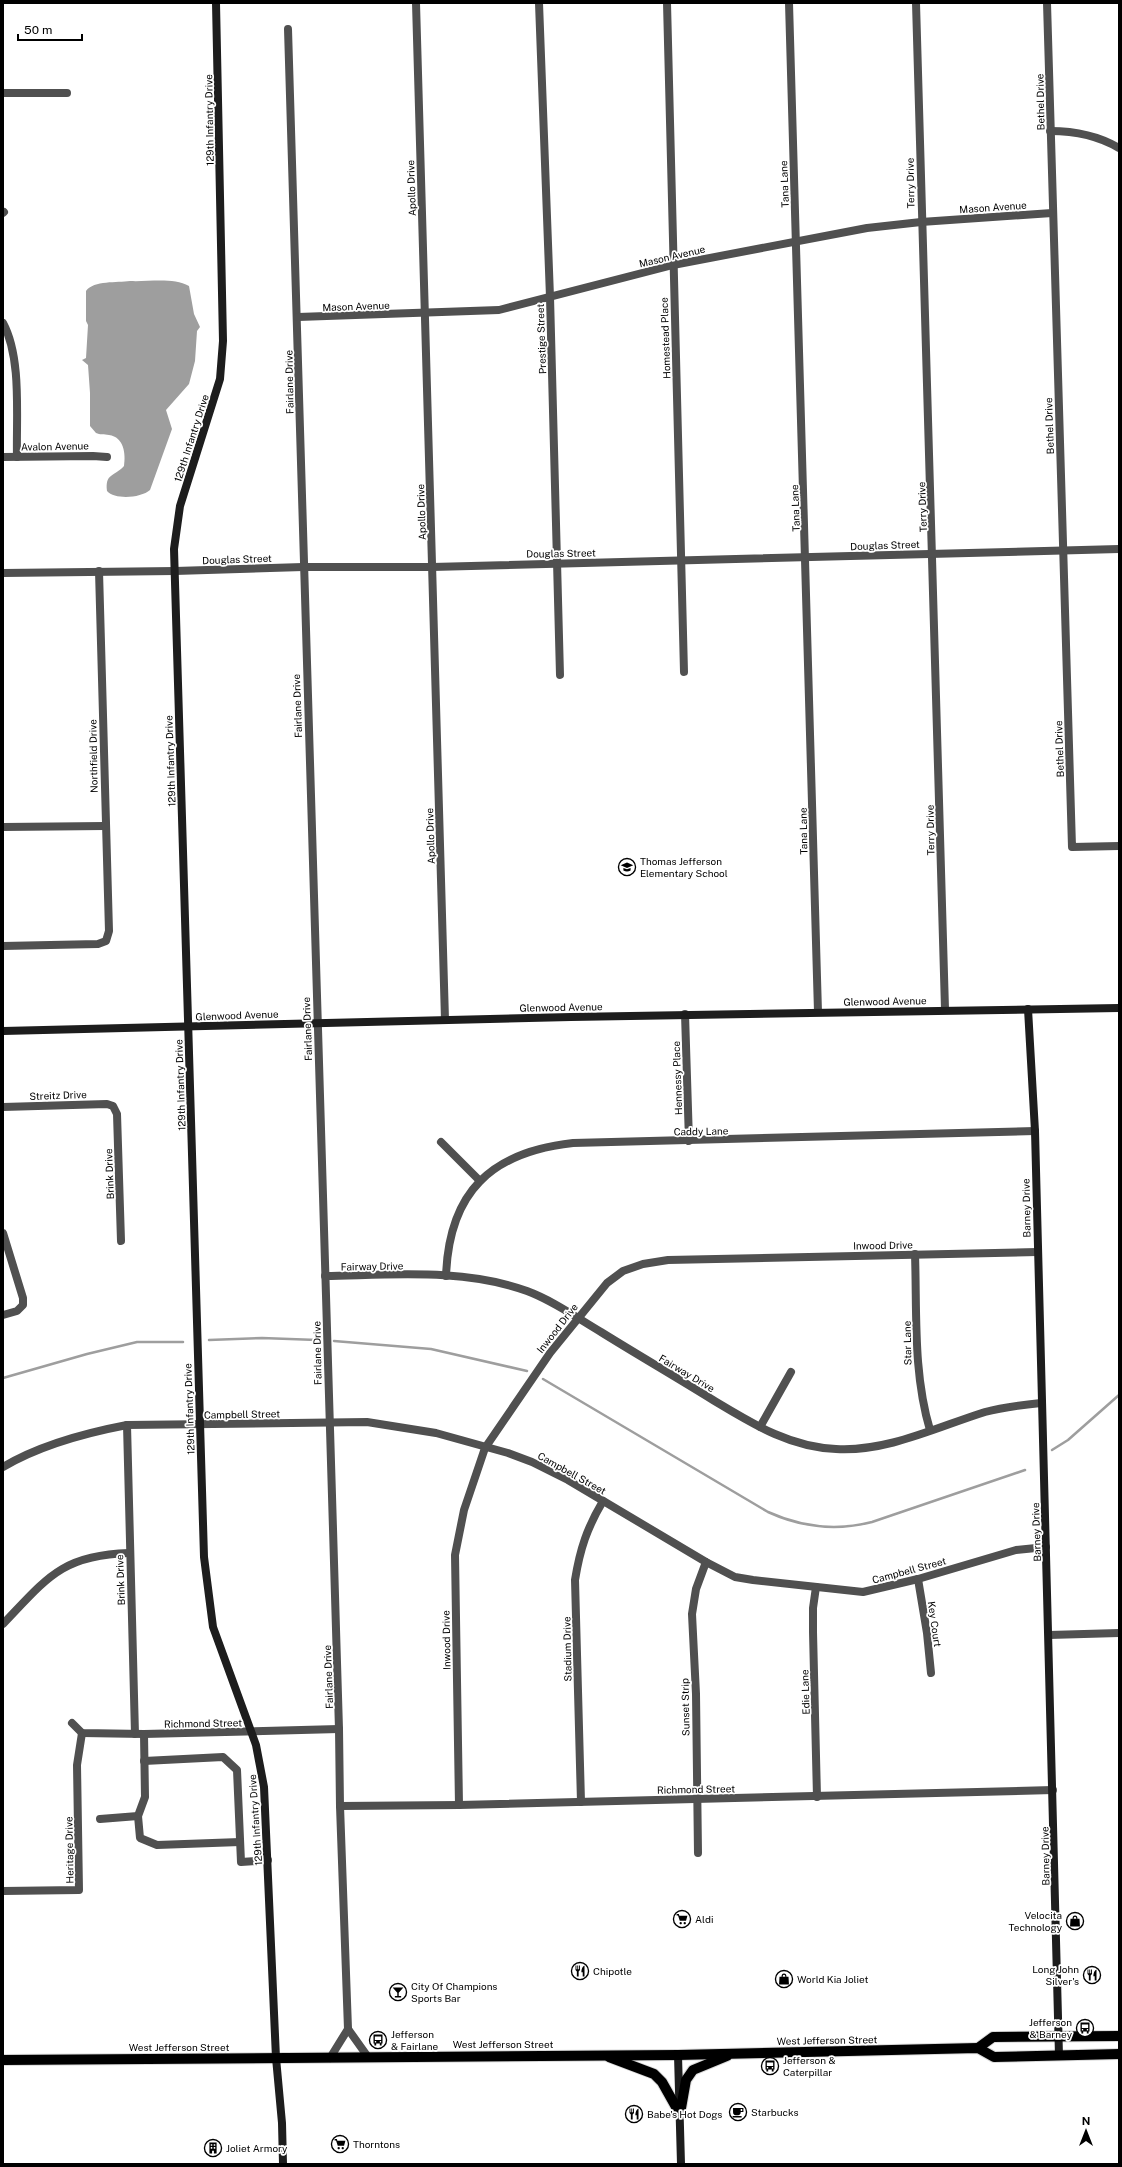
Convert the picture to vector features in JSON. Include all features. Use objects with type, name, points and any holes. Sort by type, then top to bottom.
[{"type":"main road","points":[[1119,2036],[993,2036],[978,2048],[994,2058],[1119,2054]]},
{"type":"main road","name":"West Jefferson Street","points":[[3,2060],[678,2055],[978,2048]]},
{"type":"main road","points":[[680,2114],[686,2080],[692,2070],[733,2053]]},
{"type":"main road","points":[[604,2055],[654,2074],[662,2082],[680,2114]]},
{"type":"street","name":"129th Infantry Drive","points":[[216,3],[223,341],[220,379],[180,506],[175,530],[204,1557],[213,1627],[250,1731],[260,1763],[264,1787],[276,2058],[284,2164]]},
{"type":"street","name":"Apollo Drive","points":[[416,3],[446,1020]]},
{"type":"street","name":"Prestige Street","points":[[539,3],[550,297],[560,675]]},
{"type":"street","name":"Homestead Place","points":[[667,3],[684,672]]},
{"type":"street","name":"Tana Lane","points":[[789,3],[818,1012]]},
{"type":"street","name":"Terry Drive","points":[[916,3],[921,222],[933,554],[945,1010]]},
{"type":"street","name":"Bethel Drive","points":[[1047,3],[1052,213],[1072,847],[1119,846]]},
{"type":"street","name":"Fairlane Drive","points":[[288,29],[298,317],[303,566],[348,2029]]},
{"type":"street","points":[[3,93],[67,92]]},
{"type":"street","points":[[1050,131],[1086,134],[1108,142],[1119,148]]},
{"type":"street","name":"Mason Avenue","points":[[298,317],[425,314],[499,310],[673,265],[868,228],[921,222],[1052,213]]},
{"type":"street","points":[[3,323],[9,337],[15,364],[17,457]]},
{"type":"street","name":"Avalon Avenue","points":[[3,457],[107,457]]},
{"type":"street","name":"Douglas Street","points":[[3,573],[175,571],[303,566],[432,567],[1119,549]]},
{"type":"street","name":"Northfield Drive","points":[[3,946],[98,944],[106,940],[109,931],[99,571]]},
{"type":"street","points":[[3,827],[105,826]]},
{"type":"street","name":"Glenwood Avenue","points":[[3,1030],[188,1027],[317,1022],[684,1014],[1119,1008]]},
{"type":"street","name":"Barney Drive","points":[[1028,1009],[1035,1131],[1059,2056]]},
{"type":"street","name":"Hennessy Place","points":[[684,1014],[689,1141]]},
{"type":"street","name":"Streitz Drive","points":[[3,1107],[107,1104],[113,1106]]},
{"type":"street","name":"Brink Drive","points":[[113,1106],[117,1114],[121,1241]]},
{"type":"street","name":"Caddy Lane","points":[[446,1276],[447,1254],[453,1226],[464,1203],[480,1181],[508,1160],[522,1153],[548,1146],[573,1143],[1035,1131]]},
{"type":"street","points":[[441,1142],[480,1181]]},
{"type":"street","points":[[3,1233],[23,1298],[23,1305],[17,1311],[3,1316]]},
{"type":"street","name":"Inwood Drive","points":[[459,1805],[456,1555],[464,1510],[485,1448],[550,1353],[607,1283],[623,1271],[643,1264],[668,1260],[1037,1252]]},
{"type":"street","name":"Star Lane","points":[[915,1254],[918,1378],[930,1430]]},
{"type":"street","name":"Fairway Drive","points":[[325,1276],[446,1276],[494,1280],[528,1292],[578,1318],[760,1427],[791,1441],[806,1445],[837,1449],[868,1448],[1008,1406],[1042,1403]]},
{"type":"street","points":[[760,1427],[791,1372]]},
{"type":"street","name":"Campbell Street","points":[[3,1467],[37,1450],[107,1429],[127,1425],[367,1422],[403,1426],[436,1432],[485,1448],[508,1453],[532,1462],[557,1473],[706,1562],[735,1577],[816,1588],[863,1592],[918,1579],[1016,1550],[1046,1547]]},
{"type":"street","name":"Brink Drive","points":[[127,1425],[130,1553],[139,1734],[144,1761],[145,1797],[138,1816]]},
{"type":"street","name":"Stadium Drive","points":[[581,1802],[575,1580],[580,1551],[589,1525],[603,1501]]},
{"type":"street","points":[[3,1624],[58,1570],[77,1561],[104,1554],[130,1553]]},
{"type":"street","name":"Sunset Strip","points":[[698,1853],[696,1798],[696,1694],[692,1614],[696,1589],[706,1562]]},
{"type":"street","name":"Key Court","points":[[918,1579],[927,1633],[931,1673]]},
{"type":"street","name":"Edie Lane","points":[[816,1588],[813,1608],[813,1632],[817,1797]]},
{"type":"street","points":[[1049,1635],[1119,1633]]},
{"type":"street","points":[[72,1723],[82,1733]]},
{"type":"street","name":"Richmond Street","points":[[82,1733],[139,1734],[339,1729]]},
{"type":"street","name":"Heritage Drive","points":[[3,1892],[79,1890],[77,1765],[82,1733]]},
{"type":"street","points":[[144,1761],[223,1758],[237,1770],[241,1862],[268,1860]]},
{"type":"street","name":"Richmond Street","points":[[340,1806],[459,1805],[696,1798],[817,1797],[1053,1790]]},
{"type":"street","points":[[100,1819],[138,1816],[140,1838],[157,1845],[240,1842]]},
{"type":"street","points":[[330,2058],[348,2029],[368,2058]]},
{"type":"street","points":[[678,2055],[681,2164]]},
{"type":"shaded area","points":[[130,281],[168,281],[183,283],[189,286],[194,314],[200,327],[197,331],[195,361],[189,384],[166,410],[172,429],[150,490],[141,495],[122,497],[111,494],[107,491],[107,481],[124,466],[125,456],[123,447],[114,436],[96,433],[90,426],[88,365],[82,360],[86,358],[88,325],[86,321],[86,291],[94,285]]},
{"type":"waterway","points":[[209,1340],[262,1338],[317,1340]]},
{"type":"waterway","points":[[334,1341],[431,1349],[527,1371]]},
{"type":"waterway","points":[[3,1378],[87,1354],[137,1342],[183,1342]]},
{"type":"waterway","points":[[543,1379],[768,1512],[806,1524],[832,1527],[859,1525],[872,1522],[1025,1470]]},
{"type":"waterway","points":[[1052,1450],[1068,1440],[1119,1395]]},
{"type":"place","name":"Thomas Jefferson Elementary School","points":[[627,867]]},
{"type":"place","name":"Aldi","points":[[682,1919]]},
{"type":"place","name":"Velocita Technology","points":[[1075,1921]]},
{"type":"place","name":"Chipotle","points":[[580,1971]]},
{"type":"place","name":"Long John Silver's","points":[[1092,1975]]},
{"type":"place","name":"World Kia Joliet","points":[[784,1979]]},
{"type":"place","name":"City Of Champions Sports Bar","points":[[398,1992]]},
{"type":"place","name":"Jefferson & Barney","points":[[1085,2028]]},
{"type":"place","name":"Jefferson & Fairlane","points":[[378,2040]]},
{"type":"place","name":"Jefferson & Caterpillar","points":[[770,2066]]},
{"type":"place","name":"Starbucks","points":[[738,2112]]},
{"type":"place","name":"Babe's Hot Dogs","points":[[634,2114]]},
{"type":"place","name":"Thorntons","points":[[340,2144]]},
{"type":"place","name":"Joliet Armory","points":[[213,2148]]}]
